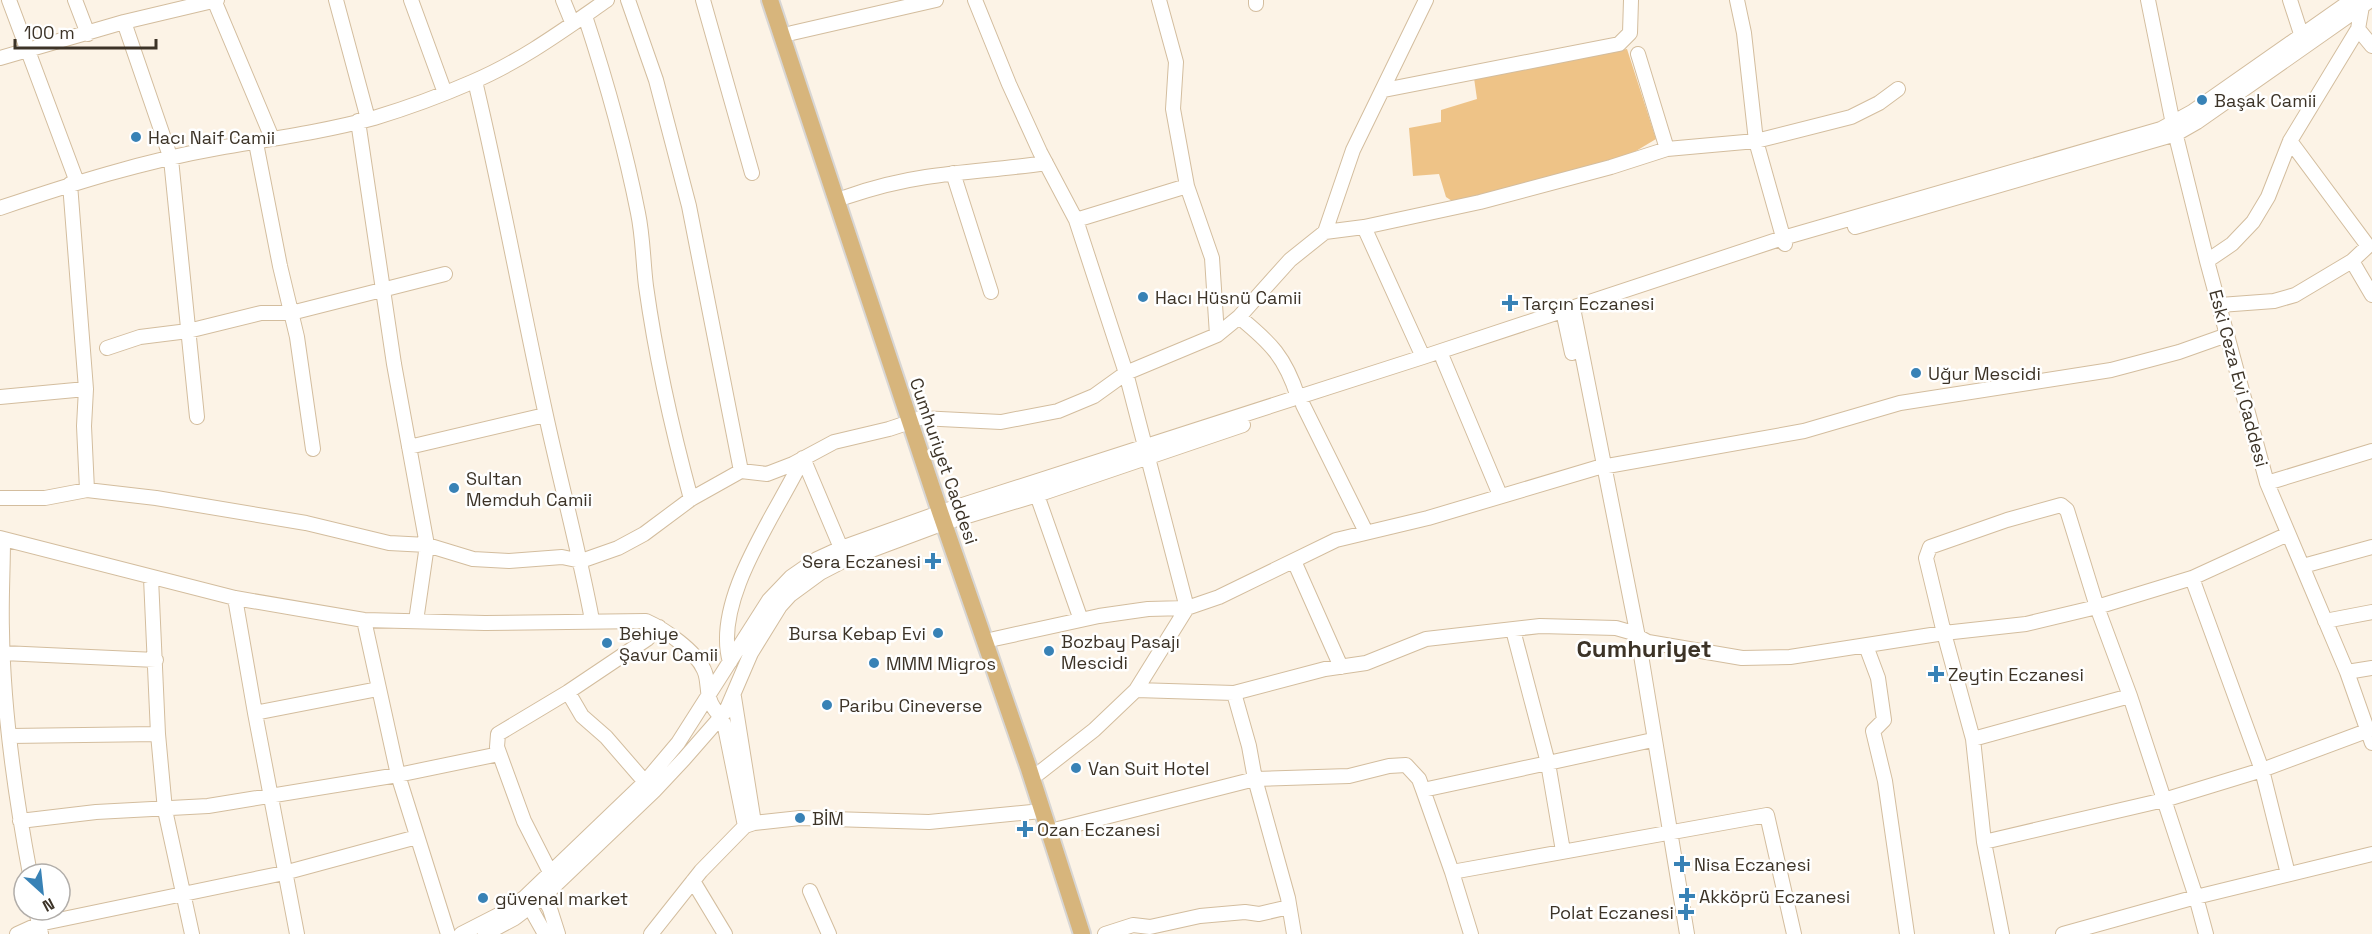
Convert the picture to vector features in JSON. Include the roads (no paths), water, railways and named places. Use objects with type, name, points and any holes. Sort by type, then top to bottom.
[{"type":"main road","name":"Cumhuriyet Caddesi","points":[[770,0],[915,420],[1082,934]]},
{"type":"main road","name":"Cumhuriyet Caddesi","points":[[781,0],[846,196],[915,420]]},
{"type":"main road","name":"Cumhuriyet Caddesi","points":[[947,516],[994,639],[1092,934]]},
{"type":"street","points":[[9,0],[29,50],[73,183],[86,389],[84,426],[87,490]]},
{"type":"street","points":[[75,0],[88,34]]},
{"type":"street","points":[[0,58],[124,22],[215,0],[272,138]]},
{"type":"street","points":[[336,0],[363,120],[384,291],[427,545],[416,621]]},
{"type":"street","points":[[411,0],[446,93]]},
{"type":"street","points":[[563,0],[578,19],[599,61],[638,214],[646,285],[658,354],[674,436],[691,499]]},
{"type":"street","points":[[0,208],[73,183],[219,148],[256,143],[363,120],[446,93],[475,81],[532,50],[607,0]]},
{"type":"street","points":[[628,0],[656,80],[689,206],[741,471]]},
{"type":"street","points":[[703,0],[752,173]]},
{"type":"street","points":[[792,33],[936,0]]},
{"type":"street","points":[[975,0],[1008,84],[1076,220],[1126,373],[1187,608],[1136,690],[1094,730],[1039,772]]},
{"type":"street","points":[[1159,0],[1176,62],[1173,109],[1187,186],[1212,258],[1217,334]]},
{"type":"street","points":[[1325,232],[1353,150],[1426,0]]},
{"type":"street","points":[[1384,90],[1619,44],[1630,33],[1631,0]]},
{"type":"street","points":[[1737,0],[1744,33],[1756,141],[1784,242]]},
{"type":"street","name":"Eski Ceza Evi Caddesi","points":[[2148,0],[2175,129],[2207,261],[2267,483],[2347,672],[2370,734]]},
{"type":"street","points":[[2290,0],[2303,42]]},
{"type":"street","points":[[1300,401],[1443,359],[1784,242],[2175,129],[2362,2]]},
{"type":"street","points":[[2207,261],[2232,244],[2253,222],[2268,197],[2290,141],[2358,29],[2362,2]]},
{"type":"street","points":[[124,22],[171,159],[197,417]]},
{"type":"street","points":[[2358,29],[2372,46]]},
{"type":"street","points":[[1638,54],[1667,149]]},
{"type":"street","points":[[475,81],[499,183],[512,258],[545,415],[581,561],[592,620]]},
{"type":"street","points":[[0,498],[45,498],[87,490],[156,498],[306,523],[389,543],[427,545],[473,559],[509,561],[562,557],[581,561],[618,548],[644,534],[691,499],[741,471],[767,474],[793,464],[834,441],[889,429],[915,420],[1001,422],[1058,411],[1094,396],[1126,373],[1217,334],[1239,317],[1290,260],[1325,232],[1364,227],[1480,202],[1611,167],[1667,149],[1756,141],[1851,117],[1898,89]]},
{"type":"street","points":[[2220,305],[2274,301],[2295,296],[2352,261],[2368,246],[2290,141]]},
{"type":"street","points":[[256,143],[297,337],[312,449]]},
{"type":"street","points":[[846,196],[880,186],[953,173],[1008,169],[1046,163]]},
{"type":"street","points":[[953,173],[991,292]]},
{"type":"street","points":[[1076,220],[1187,186]]},
{"type":"street","points":[[1364,227],[1423,357]]},
{"type":"street","points":[[2352,261],[2372,295]]},
{"type":"street","points":[[107,348],[140,338],[188,331],[261,313],[291,313],[445,274]]},
{"type":"street","points":[[485,934],[541,891],[645,782],[678,743],[760,613],[779,588],[804,567],[841,548],[1147,452],[1423,357],[1569,314]]},
{"type":"street","points":[[1569,314],[1634,634],[1667,831],[1680,934]]},
{"type":"street","points":[[1239,317],[1268,340],[1287,366],[1300,401],[1366,532]]},
{"type":"street","points":[[994,639],[1081,620],[1148,609],[1187,608],[1219,597],[1336,540],[1428,518],[1600,467],[1804,431],[1900,403],[2110,370],[2179,352],[2227,335]]},
{"type":"street","points":[[1443,359],[1500,495]]},
{"type":"street","points":[[0,397],[86,389]]},
{"type":"street","points":[[409,447],[545,415]]},
{"type":"street","points":[[2267,483],[2372,451]]},
{"type":"street","points":[[554,878],[654,791],[721,716],[734,695],[742,671],[770,620],[790,595],[804,584],[845,560],[947,516],[1037,495],[1147,452]]},
{"type":"street","points":[[803,458],[841,548]]},
{"type":"street","points":[[730,662],[725,646],[726,626],[744,568],[803,458]]},
{"type":"street","points":[[1037,495],[1081,620]]},
{"type":"street","points":[[2002,934],[1984,842],[1973,739],[1926,558],[1930,548],[1968,533],[2061,505],[2067,510],[2097,608],[2130,696],[2206,934]]},
{"type":"street","points":[[1136,690],[1234,693],[1366,663],[1425,639],[1540,626],[1616,628],[1648,642],[1742,658],[1790,657],[1944,633],[2026,624],[2097,608],[2192,578],[2288,534]]},
{"type":"street","points":[[28,862],[20,821],[10,736],[3,706],[2,538],[235,598],[364,620],[646,621],[659,627],[694,655],[704,669],[708,696],[721,716],[750,824]]},
{"type":"street","points":[[2303,566],[2372,547]]},
{"type":"street","points":[[1294,561],[1341,667]]},
{"type":"street","points":[[151,578],[158,734],[165,810],[192,934]]},
{"type":"street","points":[[2192,578],[2262,770],[2288,874]]},
{"type":"street","points":[[235,598],[297,934]]},
{"type":"street","points":[[2325,621],[2372,612]]},
{"type":"street","points":[[364,620],[398,775],[448,934]]},
{"type":"street","points":[[554,878],[524,821],[499,754],[498,734],[568,692],[647,639],[659,627]]},
{"type":"street","points":[[1513,630],[1548,763],[1563,851]]},
{"type":"street","points":[[1634,634],[1648,741],[1687,934]]},
{"type":"street","points":[[1866,646],[1878,678],[1884,720],[1873,731],[1885,781],[1906,934]]},
{"type":"street","points":[[3,653],[156,660]]},
{"type":"street","points":[[2347,672],[2372,668]]},
{"type":"street","points":[[704,669],[728,682],[734,695],[750,824]]},
{"type":"street","points":[[255,713],[378,689]]},
{"type":"street","points":[[568,692],[582,716],[606,737],[645,782]]},
{"type":"street","points":[[1234,693],[1294,934]]},
{"type":"street","points":[[1973,739],[2130,696]]},
{"type":"street","points":[[10,736],[158,734]]},
{"type":"street","points":[[1984,842],[2164,800],[2370,734]]},
{"type":"street","points":[[1423,790],[1648,741]]},
{"type":"street","points":[[20,821],[96,812],[208,806],[398,775],[499,754]]},
{"type":"street","points":[[1058,829],[1255,779],[1349,776],[1389,766],[1406,765],[1419,779],[1471,934]]},
{"type":"street","points":[[651,934],[693,881],[750,824],[800,818],[929,822],[1042,810]]},
{"type":"street","points":[[1452,872],[1667,831],[1767,815],[1794,934]]},
{"type":"street","points":[[17,934],[39,923],[284,873],[417,837]]},
{"type":"street","points":[[2063,934],[2196,897],[2372,854]]},
{"type":"street","points":[[693,881],[725,934]]},
{"type":"street","points":[[541,891],[558,934]]},
{"type":"street","points":[[810,891],[829,934]]},
{"type":"street","points":[[461,934],[528,902]]},
{"type":"street","points":[[528,902],[545,934]]},
{"type":"street","points":[[1104,934],[1133,925],[1150,927],[1200,916],[1245,912],[1259,914],[1289,907]]},
{"type":"place","name":"Başak Camii","points":[[2202,100]]},
{"type":"place","name":"Hacı Naif Camii","points":[[136,137]]},
{"type":"place","name":"Hacı Hüsnü Camii","points":[[1143,297]]},
{"type":"place","name":"Tarçın Eczanesi","points":[[1510,303]]},
{"type":"place","name":"Uğur Mescidi","points":[[1916,373]]},
{"type":"place","name":"Sultan Memduh Camii","points":[[454,488]]},
{"type":"place","name":"Sera Eczanesi","points":[[933,561]]},
{"type":"place","name":"Bursa Kebap Evi","points":[[938,633]]},
{"type":"place","name":"Behiye Şavur Camii","points":[[607,643]]},
{"type":"place","name":"Bozbay Pasajı Mescidi","points":[[1049,651]]},
{"type":"place","name":"MMM Migros","points":[[874,663]]},
{"type":"place","name":"Zeytin Eczanesi","points":[[1936,674]]},
{"type":"place","name":"Paribu Cineverse","points":[[827,705]]},
{"type":"place","name":"Van Suit Hotel","points":[[1076,768]]},
{"type":"place","name":"BİM","points":[[800,818]]},
{"type":"place","name":"Ozan Eczanesi","points":[[1025,829]]},
{"type":"place","name":"Nisa Eczanesi","points":[[1682,864]]},
{"type":"place","name":"Akköprü Eczanesi","points":[[1687,896]]},
{"type":"place","name":"güvenal market","points":[[483,898]]},
{"type":"place","name":"Polat Eczanesi","points":[[1686,912]]},
{"type":"district","name":"Cumhuriyet","points":[[1644,648]]}]
